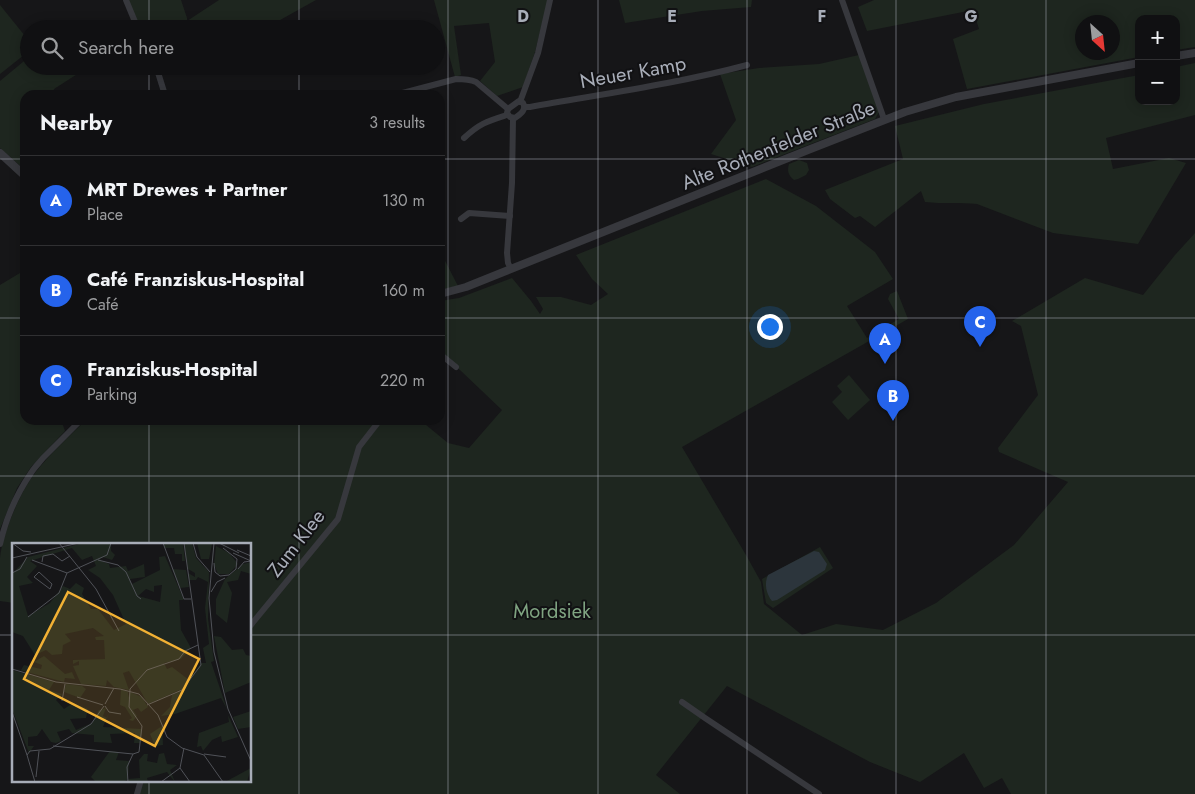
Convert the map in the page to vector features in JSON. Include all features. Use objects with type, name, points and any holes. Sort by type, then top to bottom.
[{"type":"street","points":[[126,0],[134,20]]},
{"type":"street","points":[[464,138],[475,128],[486,122],[523,111],[523,104],[538,53],[550,0]]},
{"type":"street","points":[[842,0],[884,119]]},
{"type":"street","points":[[1180,55],[1195,52]]},
{"type":"street","name":"Alte Rothenfelder Straße","points":[[445,293],[511,270],[884,119],[956,97],[1135,64]]},
{"type":"street","name":"Neuer Kamp","points":[[523,104],[530,107],[723,72],[747,65]]},
{"type":"street","points":[[158,75],[163,90]]},
{"type":"street","points":[[414,90],[463,78],[476,82],[509,114]]},
{"type":"street","points":[[511,270],[507,253],[512,173],[509,114],[515,103],[523,104]]},
{"type":"street","points":[[0,153],[20,171]]},
{"type":"street","points":[[461,219],[469,213],[510,216]]},
{"type":"street","points":[[445,358],[456,367]]},
{"type":"street","points":[[0,544],[10,511],[32,472],[58,442],[77,425]]},
{"type":"street","name":"Zum Klee","points":[[251,625],[338,519],[358,447],[376,425]]},
{"type":"street","points":[[682,702],[819,794]]},
{"type":"green space","points":[[128,0],[181,0],[187,18],[187,20],[136,20]]},
{"type":"green space","points":[[219,0],[316,0],[280,20],[189,20]]},
{"type":"green space","points":[[434,0],[548,0],[535,52],[523,87],[497,96],[480,81],[495,62],[489,23],[454,26],[461,75],[455,77],[445,40],[445,20],[439,20]]},
{"type":"green space","points":[[619,0],[752,0],[751,7],[702,11],[625,23]]},
{"type":"green space","points":[[874,0],[1195,0],[1195,47],[1180,49],[1180,15],[1135,15],[1135,58],[967,89],[953,39],[979,29],[973,10],[867,31],[858,7]]},
{"type":"green space","points":[[0,5],[20,30],[20,58],[0,74]]},
{"type":"green space","points":[[859,55],[879,112],[875,119],[752,167],[711,154],[736,120],[720,74],[759,68],[819,64]]},
{"type":"green space","points":[[1195,63],[1195,115],[1106,138],[1113,169],[1169,158],[1186,163],[1138,244],[1053,233],[977,204],[925,202],[921,191],[875,227],[860,216],[855,218],[830,199],[825,190],[903,159],[895,126],[984,104],[1135,76],[1135,105],[1180,105],[1180,66]]},
{"type":"green space","points":[[20,64],[20,75],[76,75],[54,90],[20,90],[20,166],[0,148],[0,81]]},
{"type":"green space","points":[[799,160],[807,163],[809,170],[806,175],[794,180],[788,173],[789,164]]},
{"type":"green space","name":"Mordsiek","points":[[766,179],[816,206],[875,252],[893,279],[847,306],[867,338],[899,319],[888,299],[890,294],[897,291],[908,319],[682,447],[761,582],[764,604],[802,635],[836,624],[883,630],[936,603],[1014,545],[1068,482],[999,452],[998,448],[1038,395],[1021,326],[1012,321],[1085,278],[1143,295],[1195,233],[1195,794],[1011,794],[1002,778],[984,788],[964,753],[920,782],[870,762],[727,686],[656,775],[680,794],[137,794],[140,782],[251,782],[251,543],[12,543],[12,603],[0,601],[0,558],[4,538],[23,491],[35,473],[81,425],[426,425],[448,443],[469,448],[502,410],[445,356],[445,300],[459,298],[512,278],[540,314],[543,309],[536,297],[561,297],[591,305],[608,294],[592,279],[576,255]]},
{"type":"green space","points":[[445,261],[458,286],[445,289]]},
{"type":"green space","points":[[20,273],[20,425],[63,425],[65,431],[31,467],[17,488],[0,529],[0,285]]},
{"type":"green space","points":[[849,375],[870,400],[848,420],[832,402],[842,392],[837,386]]},
{"type":"green space","points":[[820,547],[833,568],[773,608],[766,603],[762,579]]},
{"type":"shaded area","points":[[814,551],[819,552],[827,564],[825,570],[777,600],[772,601],[766,588],[768,575]]},
{"type":"place","name":"Franziskus-Hospital","points":[[980,347]]},
{"type":"place","name":"MRT Drewes + Partner","points":[[885,364]]},
{"type":"place","name":"Café Franziskus-Hospital","points":[[893,421]]}]
